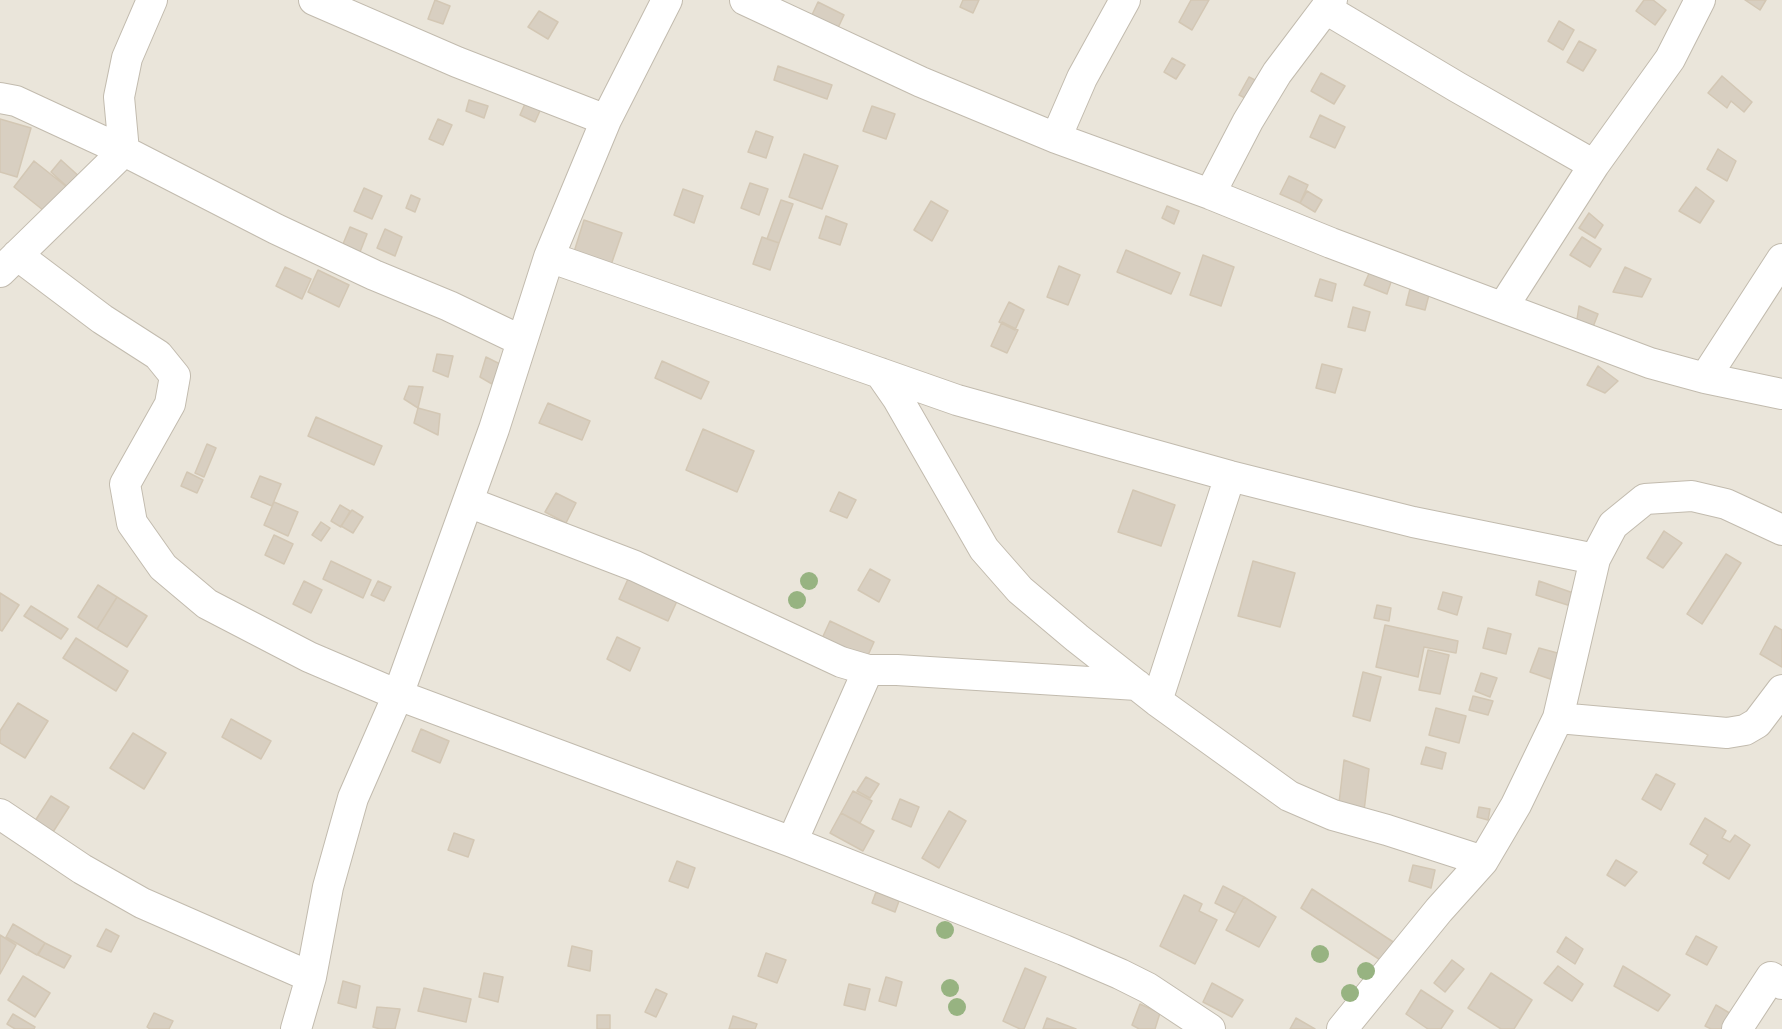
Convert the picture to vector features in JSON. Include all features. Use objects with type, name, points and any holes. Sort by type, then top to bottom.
[{"type":"street","points":[[124,151],[119,98],[127,58],[152,0]]},
{"type":"street","points":[[314,0],[457,62],[606,120]]},
{"type":"street","points":[[296,1029],[311,977],[328,886],[353,798],[398,695],[468,502],[549,257],[606,120],[667,0]]},
{"type":"street","points":[[745,0],[921,82],[1056,138],[1210,194],[1331,243],[1650,363],[1705,378],[1782,394]]},
{"type":"street","points":[[1056,138],[1082,78],[1125,0]]},
{"type":"street","points":[[1503,307],[1594,165],[1670,59],[1700,0]]},
{"type":"street","points":[[1210,194],[1248,121],[1271,83],[1329,5],[1456,87],[1594,165]]},
{"type":"street","points":[[0,98],[16,101],[124,151],[287,234],[522,341]]},
{"type":"street","points":[[124,151],[9,263],[158,355],[175,376],[170,404],[125,484],[132,523],[163,567],[207,604],[309,657],[398,695],[792,842],[1064,950],[1148,988],[1210,1029]]},
{"type":"street","points":[[549,257],[957,400],[1230,476],[1413,522],[1595,559]]},
{"type":"street","points":[[1705,378],[1782,259]]},
{"type":"street","points":[[880,373],[898,399],[984,549],[1020,590],[1147,693],[1289,796],[1333,815],[1484,861]]},
{"type":"street","points":[[1147,693],[1230,476]]},
{"type":"street","points":[[1342,1029],[1439,910],[1484,861],[1516,805],[1558,718],[1595,559],[1613,525],[1645,499],[1692,496],[1726,504],[1782,530]]},
{"type":"street","points":[[468,502],[635,566],[841,662],[868,670],[908,671],[1147,693]]},
{"type":"street","points":[[792,842],[868,670]]},
{"type":"street","points":[[1558,718],[1727,733],[1745,730],[1757,723],[1782,690]]},
{"type":"street","points":[[0,814],[91,874],[142,903],[311,977]]},
{"type":"street","points":[[1737,1029],[1778,974]]},
{"type":"shaded area","points":[[0,0],[1782,0],[1782,1029],[0,1029]]},
{"type":"building","points":[[435,0],[450,6],[443,24],[428,19]]},
{"type":"building","points":[[963,0],[979,0],[973,13],[960,7]]},
{"type":"building","points":[[1191,0],[1209,0],[1192,30],[1179,22]]},
{"type":"building","points":[[1644,0],[1653,0],[1666,10],[1655,25],[1636,11]]},
{"type":"building","points":[[1745,0],[1766,0],[1760,10]]},
{"type":"building","points":[[818,2],[844,15],[837,30],[811,17]]},
{"type":"building","points":[[539,11],[558,22],[548,39],[528,27]]},
{"type":"building","points":[[1559,21],[1574,30],[1563,50],[1548,41]]},
{"type":"building","points":[[1579,41],[1596,50],[1583,71],[1567,62]]},
{"type":"building","points":[[1172,58],[1185,65],[1176,79],[1164,72]]},
{"type":"building","points":[[778,66],[832,85],[827,99],[774,80]]},
{"type":"building","points":[[1321,73],[1345,86],[1334,104],[1311,91]]},
{"type":"building","points":[[1722,76],[1752,102],[1744,112],[1731,101],[1727,108],[1708,93]]},
{"type":"building","points":[[1249,77],[1263,84],[1253,102],[1239,95]]},
{"type":"building","points":[[528,97],[543,104],[535,122],[520,115]]},
{"type":"building","points":[[469,100],[488,106],[484,118],[466,111]]},
{"type":"building","points":[[872,106],[895,114],[886,139],[863,131]]},
{"type":"building","points":[[1320,115],[1345,127],[1335,148],[1310,137]]},
{"type":"building","points":[[0,119],[31,128],[17,177],[0,172]]},
{"type":"building","points":[[438,119],[452,125],[443,145],[429,139]]},
{"type":"building","points":[[756,131],[773,137],[766,158],[748,152]]},
{"type":"building","points":[[1718,149],[1736,161],[1727,181],[1707,169]]},
{"type":"building","points":[[804,154],[838,166],[822,209],[789,197]]},
{"type":"building","points":[[61,160],[82,179],[72,191],[51,172]]},
{"type":"building","points":[[34,161],[68,188],[48,214],[14,187]]},
{"type":"building","points":[[1289,176],[1308,185],[1300,203],[1280,194]]},
{"type":"building","points":[[750,183],[768,189],[759,215],[741,208]]},
{"type":"building","points":[[1696,187],[1714,201],[1700,223],[1679,211]]},
{"type":"building","points":[[364,188],[382,196],[372,219],[354,211]]},
{"type":"building","points":[[683,189],[703,196],[694,223],[674,215]]},
{"type":"building","points":[[1307,191],[1322,200],[1315,212],[1300,203]]},
{"type":"building","points":[[411,195],[420,199],[415,212],[406,208]]},
{"type":"building","points":[[781,200],[793,204],[779,243],[767,239]]},
{"type":"building","points":[[931,201],[948,211],[932,241],[914,230]]},
{"type":"building","points":[[1167,206],[1179,211],[1174,224],[1162,218]]},
{"type":"building","points":[[1589,213],[1603,225],[1595,238],[1579,228]]},
{"type":"building","points":[[826,216],[847,224],[840,245],[819,238]]},
{"type":"building","points":[[584,220],[622,233],[611,265],[574,252]]},
{"type":"building","points":[[350,227],[367,234],[360,252],[343,244]]},
{"type":"building","points":[[385,229],[402,237],[395,256],[377,248]]},
{"type":"building","points":[[762,237],[779,243],[770,270],[753,264]]},
{"type":"building","points":[[1582,237],[1601,249],[1590,267],[1570,255]]},
{"type":"building","points":[[1126,250],[1180,273],[1171,294],[1117,272]]},
{"type":"building","points":[[1203,255],[1234,267],[1221,306],[1190,295]]},
{"type":"building","points":[[1059,266],[1080,275],[1068,305],[1047,297]]},
{"type":"building","points":[[285,267],[311,279],[302,299],[276,286]]},
{"type":"building","points":[[1625,267],[1651,279],[1642,297],[1613,292]]},
{"type":"building","points":[[318,270],[349,285],[339,307],[308,292]]},
{"type":"building","points":[[1370,271],[1392,279],[1387,294],[1364,285]]},
{"type":"building","points":[[1320,279],[1336,284],[1332,301],[1315,296]]},
{"type":"building","points":[[1411,285],[1430,291],[1425,310],[1406,305]]},
{"type":"building","points":[[1009,302],[1024,310],[1015,330],[999,322]]},
{"type":"building","points":[[1579,306],[1598,314],[1593,327],[1576,326]]},
{"type":"building","points":[[1353,307],[1370,312],[1365,331],[1348,327]]},
{"type":"building","points":[[1002,322],[1018,330],[1007,353],[991,346]]},
{"type":"building","points":[[437,354],[453,356],[448,377],[433,371]]},
{"type":"building","points":[[486,357],[500,364],[492,384],[480,377]]},
{"type":"building","points":[[662,361],[709,382],[701,399],[655,378]]},
{"type":"building","points":[[1322,364],[1342,369],[1335,393],[1316,388]]},
{"type":"building","points":[[1598,366],[1618,381],[1605,393],[1587,385]]},
{"type":"building","points":[[409,386],[423,387],[418,408],[404,399]]},
{"type":"building","points":[[548,403],[590,421],[582,440],[539,423]]},
{"type":"building","points":[[418,408],[440,414],[438,435],[414,423]]},
{"type":"building","points":[[316,417],[382,446],[374,465],[308,436]]},
{"type":"building","points":[[703,429],[754,451],[737,492],[686,470]]},
{"type":"building","points":[[207,444],[216,448],[204,477],[195,473]]},
{"type":"building","points":[[187,472],[203,480],[197,493],[181,486]]},
{"type":"building","points":[[260,476],[281,484],[272,506],[251,497]]},
{"type":"building","points":[[1133,490],[1175,505],[1161,546],[1118,532]]},
{"type":"building","points":[[839,492],[856,500],[847,518],[830,511]]},
{"type":"building","points":[[556,493],[576,503],[566,523],[545,512]]},
{"type":"building","points":[[274,502],[298,512],[288,536],[264,525]]},
{"type":"building","points":[[340,505],[350,511],[341,527],[331,521]]},
{"type":"building","points":[[352,510],[363,517],[353,533],[341,526]]},
{"type":"building","points":[[321,522],[330,528],[321,541],[312,535]]},
{"type":"building","points":[[1664,531],[1682,543],[1663,568],[1647,558]]},
{"type":"building","points":[[274,535],[293,544],[284,564],[265,555]]},
{"type":"building","points":[[1726,554],[1741,563],[1702,624],[1687,614]]},
{"type":"building","points":[[331,561],[371,580],[363,598],[323,579]]},
{"type":"building","points":[[1253,561],[1295,573],[1280,627],[1238,616]]},
{"type":"building","points":[[870,569],[890,580],[879,602],[858,590]]},
{"type":"building","points":[[628,579],[677,601],[668,621],[619,599]]},
{"type":"building","points":[[304,581],[322,590],[311,613],[293,604]]},
{"type":"building","points":[[378,581],[391,587],[384,601],[371,595]]},
{"type":"building","points":[[1539,581],[1579,595],[1574,607],[1536,595]]},
{"type":"building","points":[[98,585],[117,597],[97,629],[78,617]]},
{"type":"building","points":[[1443,592],[1462,597],[1457,615],[1438,609]]},
{"type":"building","points":[[0,593],[19,605],[2,631],[0,630]]},
{"type":"building","points":[[117,597],[147,616],[127,647],[97,629]]},
{"type":"building","points":[[1377,605],[1391,608],[1389,621],[1374,618]]},
{"type":"building","points":[[31,606],[68,629],[61,639],[24,616]]},
{"type":"building","points":[[830,621],[874,642],[864,664],[820,643]]},
{"type":"building","points":[[1385,625],[1458,641],[1456,653],[1424,647],[1418,677],[1376,667]]},
{"type":"building","points":[[1775,626],[1782,630],[1782,667],[1760,654]]},
{"type":"building","points":[[1488,628],[1511,634],[1506,654],[1483,648]]},
{"type":"building","points":[[617,637],[640,648],[630,671],[607,659]]},
{"type":"building","points":[[76,638],[128,671],[116,691],[63,658]]},
{"type":"building","points":[[1539,648],[1561,654],[1556,681],[1530,672]]},
{"type":"building","points":[[1428,650],[1449,655],[1440,694],[1419,690]]},
{"type":"building","points":[[1363,672],[1381,677],[1370,721],[1353,716]]},
{"type":"building","points":[[1481,673],[1497,678],[1490,697],[1475,691]]},
{"type":"building","points":[[1473,696],[1493,701],[1488,715],[1469,710]]},
{"type":"building","points":[[18,703],[48,721],[25,758],[0,743],[0,731]]},
{"type":"building","points":[[1436,708],[1466,716],[1459,743],[1429,735]]},
{"type":"building","points":[[231,719],[271,741],[261,759],[222,737]]},
{"type":"building","points":[[421,729],[449,741],[440,763],[412,751]]},
{"type":"building","points":[[133,733],[166,753],[144,789],[110,768]]},
{"type":"building","points":[[1426,747],[1446,753],[1442,769],[1421,764]]},
{"type":"building","points":[[1344,760],[1369,769],[1364,811],[1339,803]]},
{"type":"building","points":[[1656,774],[1675,784],[1661,810],[1642,799]]},
{"type":"building","points":[[866,777],[879,784],[870,798],[857,791]]},
{"type":"building","points":[[853,791],[872,801],[860,823],[841,813]]},
{"type":"building","points":[[51,796],[69,807],[53,832],[35,821]]},
{"type":"building","points":[[900,799],[919,807],[911,827],[892,819]]},
{"type":"building","points":[[1479,807],[1490,809],[1488,820],[1477,817]]},
{"type":"building","points":[[949,811],[966,821],[939,868],[922,858]]},
{"type":"building","points":[[841,813],[874,831],[863,851],[830,833]]},
{"type":"building","points":[[1705,818],[1726,831],[1722,838],[1730,842],[1735,835],[1750,845],[1729,879],[1703,863],[1708,855],[1690,844]]},
{"type":"building","points":[[454,833],[474,840],[468,857],[448,850]]},
{"type":"building","points":[[1616,860],[1637,872],[1625,886],[1607,875]]},
{"type":"building","points":[[677,861],[695,868],[688,888],[669,881]]},
{"type":"building","points":[[1413,865],[1435,870],[1431,888],[1409,881]]},
{"type":"building","points":[[1223,886],[1244,897],[1235,913],[1215,903]]},
{"type":"building","points":[[1312,889],[1401,947],[1388,965],[1301,908]]},
{"type":"building","points":[[876,892],[899,901],[895,912],[872,903]]},
{"type":"building","points":[[1184,895],[1202,904],[1199,911],[1217,920],[1195,964],[1160,946]]},
{"type":"building","points":[[1244,897],[1276,917],[1259,947],[1226,930]]},
{"type":"building","points":[[13,924],[45,943],[37,955],[6,937]]},
{"type":"building","points":[[106,929],[119,936],[111,952],[97,946]]},
{"type":"building","points":[[0,935],[16,945],[0,974]]},
{"type":"building","points":[[1696,936],[1717,947],[1707,965],[1686,954]]},
{"type":"building","points":[[1566,937],[1583,949],[1575,964],[1557,952]]},
{"type":"building","points":[[45,943],[71,956],[64,968],[38,955]]},
{"type":"building","points":[[572,946],[592,951],[590,971],[568,966]]},
{"type":"building","points":[[766,953],[786,960],[777,983],[758,976]]},
{"type":"building","points":[[1452,960],[1464,969],[1445,992],[1434,983]]},
{"type":"building","points":[[1558,966],[1583,984],[1572,1001],[1544,983]]},
{"type":"building","points":[[1623,966],[1670,995],[1658,1011],[1614,986]]},
{"type":"building","points":[[1025,968],[1046,977],[1024,1029],[1020,1029],[1003,1021]]},
{"type":"building","points":[[484,973],[503,977],[498,1002],[479,997]]},
{"type":"building","points":[[1491,973],[1532,1000],[1514,1029],[1501,1029],[1468,1008]]},
{"type":"building","points":[[23,976],[50,993],[35,1017],[8,1000]]},
{"type":"building","points":[[886,977],[902,982],[896,1006],[879,1001]]},
{"type":"building","points":[[343,981],[360,986],[356,1008],[338,1003]]},
{"type":"building","points":[[1212,983],[1243,1000],[1232,1017],[1203,1002]]},
{"type":"building","points":[[849,984],[870,989],[865,1010],[844,1005]]},
{"type":"building","points":[[424,988],[471,999],[466,1022],[418,1011]]},
{"type":"building","points":[[656,989],[667,994],[656,1017],[645,1012]]},
{"type":"building","points":[[1421,990],[1453,1011],[1441,1029],[1428,1029],[1406,1014]]},
{"type":"building","points":[[1140,1004],[1160,1013],[1155,1029],[1139,1029],[1132,1025]]},
{"type":"building","points":[[1716,1005],[1738,1018],[1729,1029],[1711,1029],[1705,1026]]},
{"type":"building","points":[[377,1007],[400,1009],[395,1029],[373,1027]]},
{"type":"building","points":[[154,1013],[173,1021],[169,1029],[147,1027]]},
{"type":"building","points":[[13,1014],[35,1027],[34,1029],[15,1029],[7,1024]]},
{"type":"building","points":[[597,1015],[610,1015],[610,1029],[597,1029]]},
{"type":"building","points":[[733,1016],[757,1024],[755,1029],[729,1029]]},
{"type":"building","points":[[1047,1018],[1076,1029],[1043,1029]]},
{"type":"building","points":[[1296,1018],[1315,1029],[1290,1029]]}]
